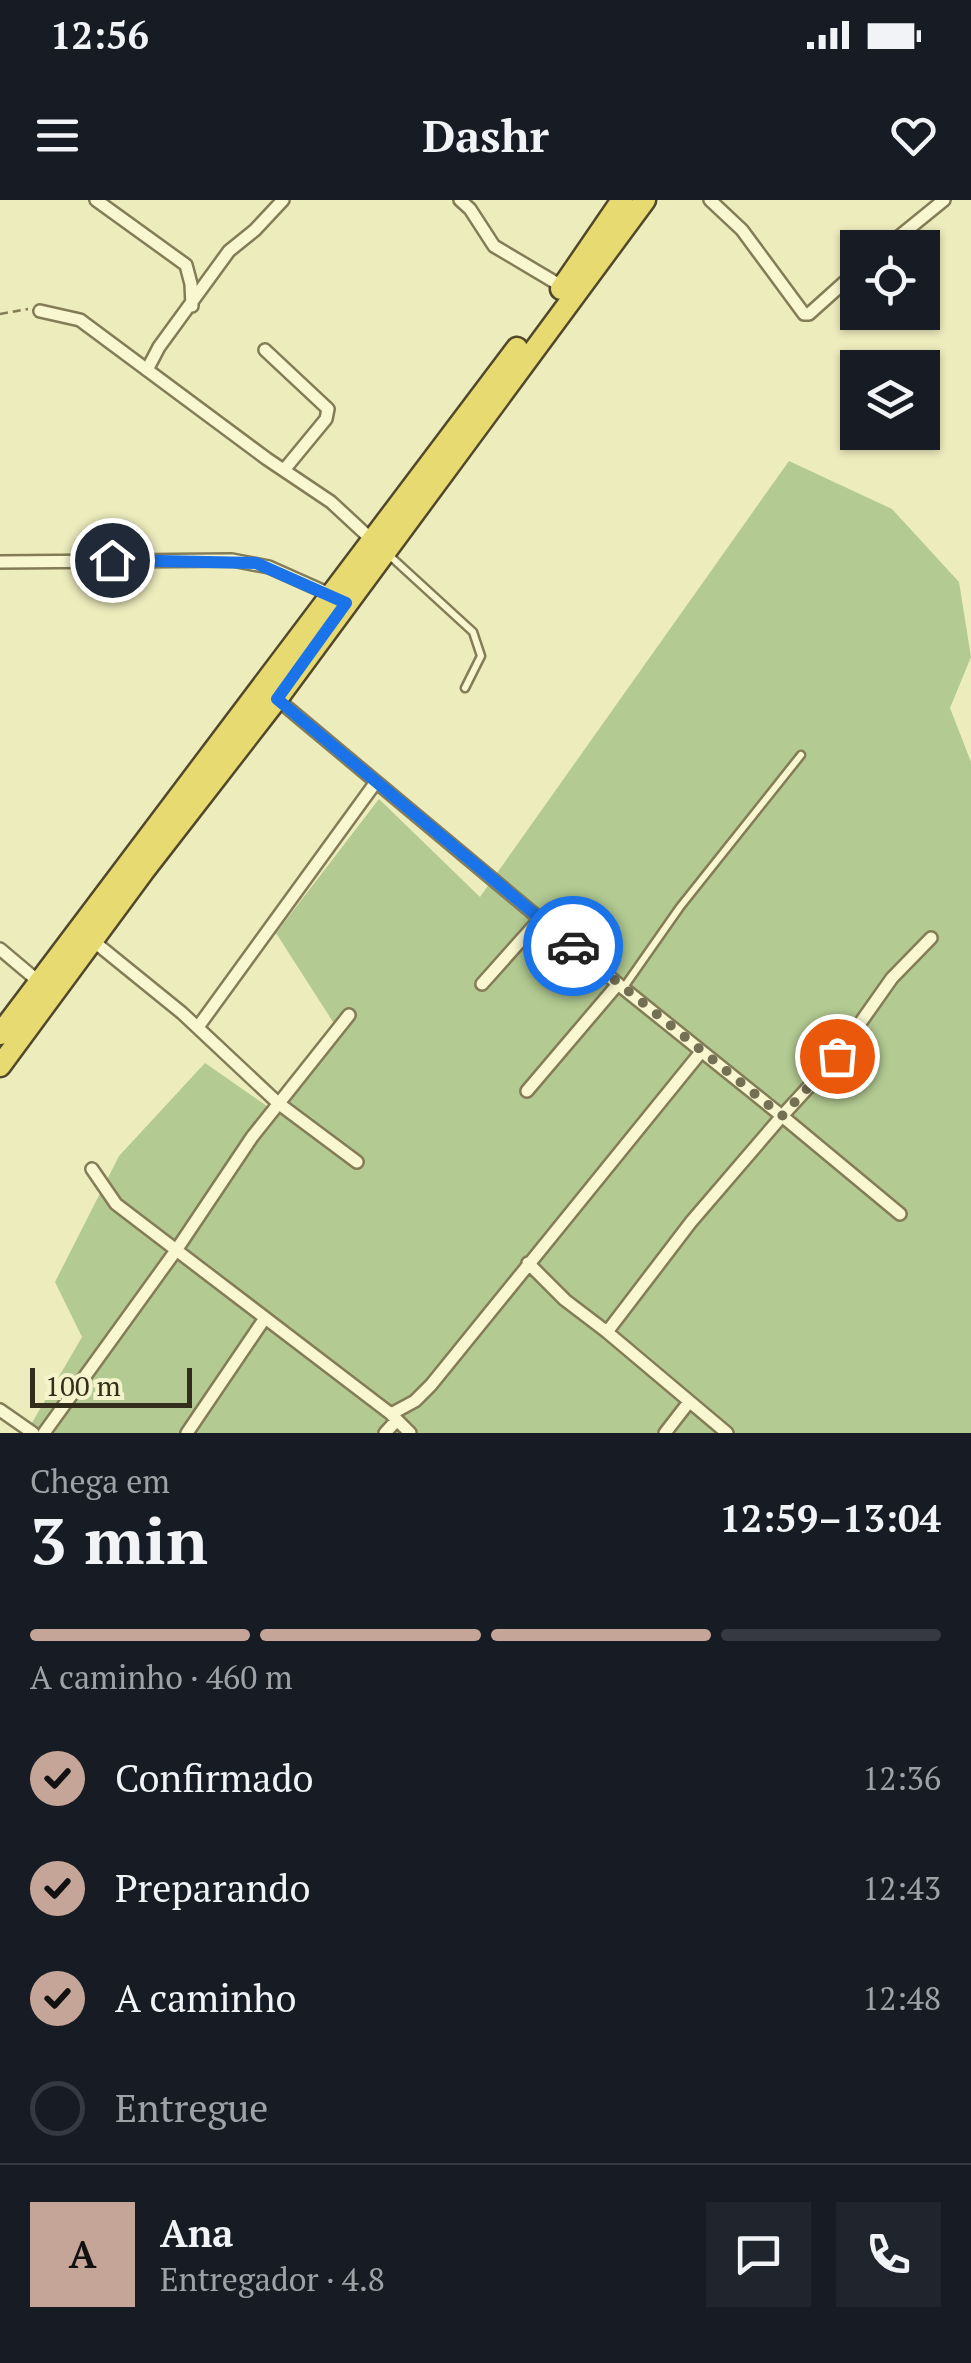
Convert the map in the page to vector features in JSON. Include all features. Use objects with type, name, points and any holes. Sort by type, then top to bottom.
[{"type":"highway","points":[[378,546],[622,200]]},
{"type":"highway","points":[[0,1034],[645,200]]},
{"type":"highway","points":[[0,1066],[277,699],[338,599]]},
{"type":"street","points":[[96,200],[186,265],[192,284],[192,306]]},
{"type":"street","points":[[148,370],[160,347],[229,251],[256,230],[283,200]]},
{"type":"street","points":[[460,200],[494,246],[563,287]]},
{"type":"street","points":[[710,200],[742,230],[804,315],[840,285]]},
{"type":"street","points":[[907,230],[944,200]]},
{"type":"street","points":[[40,310],[80,320],[331,502],[378,546]]},
{"type":"street","points":[[266,350],[328,409],[326,418],[284,470]]},
{"type":"street","points":[[0,562],[232,560],[269,566],[338,599]]},
{"type":"street","points":[[277,699],[900,1214]]},
{"type":"street","points":[[198,1028],[376,782]]},
{"type":"street","points":[[482,984],[540,919]]},
{"type":"street","points":[[607,1332],[691,1222],[837,1056],[892,978],[931,938]]},
{"type":"street","points":[[92,940],[198,1028],[278,1102],[357,1162]]},
{"type":"street","points":[[0,949],[38,981]]},
{"type":"street","points":[[528,1090],[620,986]]},
{"type":"street","points":[[44,1433],[278,1102],[349,1015]]},
{"type":"street","points":[[385,1433],[394,1416],[415,1402],[431,1384],[701,1052]]},
{"type":"street","points":[[92,1169],[116,1204],[394,1416],[410,1433]]},
{"type":"street","points":[[528,1263],[565,1300],[727,1433]]},
{"type":"street","points":[[187,1433],[264,1318]]},
{"type":"street","points":[[665,1433],[689,1402]]},
{"type":"street","points":[[0,1410],[33,1433]]},
{"type":"lane","points":[[378,546],[472,632],[481,656],[465,688]]},
{"type":"lane","points":[[620,986],[801,755]]},
{"type":"path","points":[[0,314],[25,308],[40,310]]},
{"type":"green space","points":[[789,461],[892,509],[959,582],[971,657],[950,708],[971,762],[971,1433],[26,1433],[82,1337],[55,1282],[119,1156],[205,1063],[274,1111],[342,1036],[276,933],[379,799],[480,897]]},
{"type":"way so far","points":[[573,946],[782,1116],[837,1056]]},
{"type":"route","points":[[112,560],[256,563],[346,603],[277,699],[573,946]]}]
